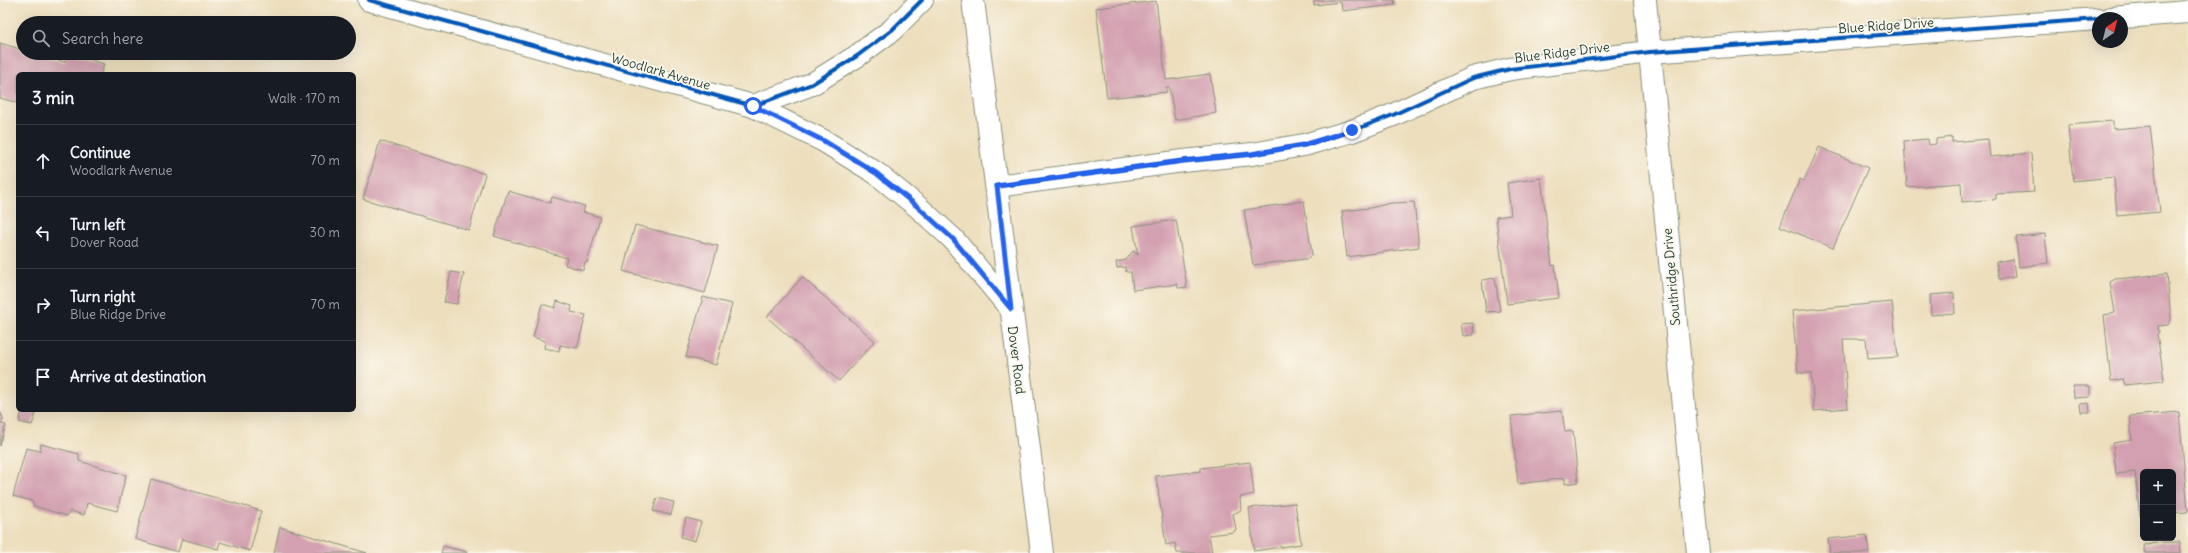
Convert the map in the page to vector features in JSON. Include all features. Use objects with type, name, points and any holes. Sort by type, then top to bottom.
[{"type":"street","name":"Woodlark Avenue","points":[[369,0],[753,106],[824,141],[876,173],[918,207],[953,239],[1011,309]]},
{"type":"street","points":[[753,106],[812,84],[858,56],[892,30],[922,0]]},
{"type":"street","name":"Dover Road","points":[[973,0],[1042,553]]},
{"type":"street","name":"Southridge Drive","points":[[1645,0],[1698,553]]},
{"type":"street","points":[[2128,17],[2188,12]]},
{"type":"street","name":"Blue Ridge Drive","points":[[997,186],[1183,161],[1252,154],[1304,145],[1393,115],[1480,76],[1510,69],[1650,52],[2092,19]]},
{"type":"building","points":[[1314,0],[1394,0],[1395,5],[1342,11],[1341,2],[1314,5]]},
{"type":"building","points":[[1156,1],[1166,80],[1210,74],[1216,113],[1175,120],[1169,87],[1166,87],[1167,92],[1107,98],[1096,8]]},
{"type":"building","points":[[0,43],[16,48],[16,60],[58,60],[65,62],[66,60],[91,60],[104,64],[102,72],[16,72],[16,102],[0,98]]},
{"type":"building","points":[[2113,121],[2113,129],[2150,126],[2160,212],[2117,216],[2114,177],[2073,181],[2068,125]]},
{"type":"building","points":[[1952,137],[1952,142],[1988,139],[1990,157],[2031,153],[2034,192],[1996,194],[1996,199],[1962,202],[1961,183],[1907,187],[1904,141],[1928,139],[1929,145],[1936,144],[1936,139]]},
{"type":"building","points":[[380,141],[485,174],[469,230],[363,199]]},
{"type":"building","points":[[1819,147],[1868,168],[1833,248],[1780,226],[1800,179],[1804,181]]},
{"type":"building","points":[[1541,178],[1552,266],[1555,265],[1559,298],[1507,304],[1496,217],[1511,215],[1507,183]]},
{"type":"building","points":[[508,191],[550,203],[552,197],[585,206],[583,212],[600,217],[587,263],[585,262],[583,270],[565,265],[567,258],[494,236]]},
{"type":"building","points":[[1304,201],[1312,255],[1306,259],[1253,265],[1244,210]]},
{"type":"building","points":[[1414,202],[1419,247],[1347,257],[1342,211],[1370,208],[1391,203]]},
{"type":"building","points":[[1176,220],[1187,287],[1178,288],[1177,284],[1133,290],[1131,272],[1126,272],[1125,267],[1117,268],[1116,262],[1126,260],[1133,251],[1138,255],[1133,226]]},
{"type":"building","points":[[635,225],[718,246],[705,293],[623,271]]},
{"type":"building","points":[[2045,234],[2048,263],[2019,267],[2016,237]]},
{"type":"building","points":[[2013,259],[2015,277],[1999,279],[1996,262]]},
{"type":"building","points":[[451,272],[464,274],[457,304],[444,302]]},
{"type":"building","points":[[2167,274],[2171,320],[2168,325],[2158,326],[2159,332],[2157,334],[2164,379],[2163,381],[2125,385],[2123,379],[2111,381],[2104,315],[2115,313],[2110,282],[2115,279]]},
{"type":"building","points":[[802,277],[875,341],[839,381],[767,317]]},
{"type":"building","points":[[1495,278],[1500,311],[1486,312],[1482,280]]},
{"type":"building","points":[[1954,293],[1955,313],[1931,315],[1930,295]]},
{"type":"building","points":[[703,297],[732,304],[716,365],[686,357]]},
{"type":"building","points":[[557,301],[572,306],[571,312],[586,315],[577,348],[560,345],[559,351],[544,348],[545,341],[533,337],[542,304],[555,308]]},
{"type":"building","points":[[1892,302],[1898,357],[1868,359],[1866,339],[1843,339],[1848,408],[1814,411],[1811,373],[1798,373],[1792,311]]},
{"type":"building","points":[[1473,323],[1474,335],[1463,336],[1461,324]]},
{"type":"building","points":[[2073,386],[2090,386],[2090,397],[2074,398]]},
{"type":"building","points":[[2089,403],[2090,412],[2081,412],[2080,404]]},
{"type":"building","points":[[0,411],[3,419],[1,424],[6,425],[0,446]]},
{"type":"building","points":[[1562,411],[1565,432],[1573,431],[1578,482],[1565,484],[1565,478],[1518,484],[1511,416]]},
{"type":"building","points":[[22,412],[36,412],[32,425],[19,422]]},
{"type":"building","points":[[2179,412],[2187,512],[2176,513],[2176,469],[2140,469],[2140,516],[2135,472],[2116,474],[2113,443],[2132,440],[2130,416]]},
{"type":"building","points":[[41,444],[79,454],[79,461],[126,475],[117,511],[87,503],[84,515],[70,511],[67,516],[34,506],[32,501],[13,496],[26,448],[40,451]]},
{"type":"building","points":[[1250,462],[1254,494],[1240,497],[1241,510],[1233,514],[1236,529],[1234,532],[1209,535],[1212,553],[1177,553],[1175,543],[1166,545],[1156,476],[1201,471],[1201,468]]},
{"type":"building","points":[[151,479],[261,511],[250,551],[220,542],[218,549],[182,539],[178,552],[135,539]]},
{"type":"building","points":[[657,498],[674,502],[671,515],[653,511]]},
{"type":"building","points":[[1295,503],[1301,544],[1254,551],[1249,508]]},
{"type":"building","points":[[686,518],[701,522],[695,541],[681,537]]},
{"type":"building","points":[[280,527],[367,553],[274,553]]},
{"type":"building","points":[[1867,535],[1869,553],[1830,553],[1828,539]]},
{"type":"building","points":[[2161,542],[2180,542],[2181,553],[2145,553],[2143,546],[2145,544],[2147,545]]},
{"type":"building","points":[[443,546],[467,552],[467,553],[441,553]]},
{"type":"cycle path","points":[[369,0],[753,106],[812,84],[857,56],[892,30],[922,0]]},
{"type":"cycle path","points":[[997,186],[1183,161],[1252,154],[1304,145],[1352,131],[1393,115],[1473,78],[1510,69],[1650,52],[2092,19]]},
{"type":"route","points":[[753,106],[824,141],[876,173],[918,207],[953,239],[1011,309],[997,186],[1183,161],[1252,154],[1304,145],[1352,130]]}]
